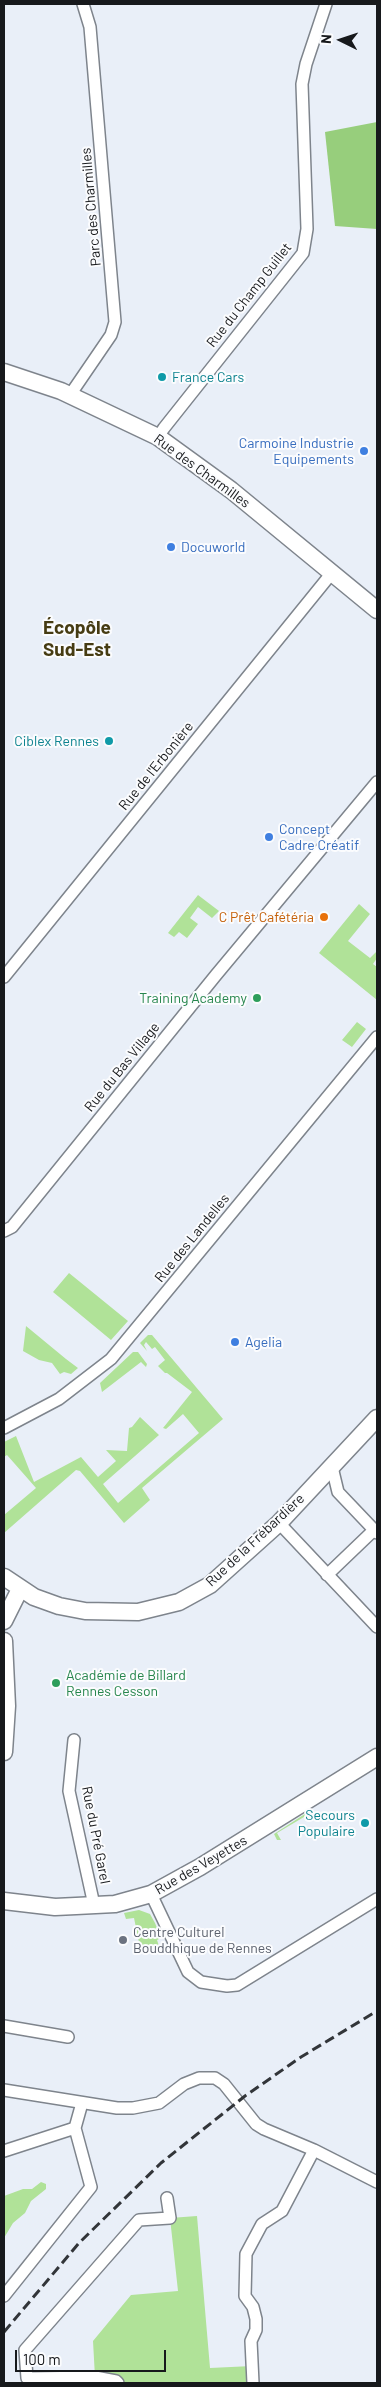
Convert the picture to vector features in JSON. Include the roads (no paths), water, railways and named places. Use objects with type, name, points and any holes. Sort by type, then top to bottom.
[{"type":"street","name":"Parc des Charmilles","points":[[70,395],[112,335],[116,314],[90,27],[82,4]]},
{"type":"street","name":"Rue du Champ Guillet","points":[[158,437],[303,253],[307,229],[302,84],[326,4]]},
{"type":"street","name":"Rue des Charmilles","points":[[4,372],[70,395],[158,437],[232,490],[330,574],[377,610]]},
{"type":"street","name":"Rue de l'Erbonière","points":[[4,977],[330,574]]},
{"type":"street","name":"Rue du Bas Village","points":[[4,1232],[12,1227],[216,975],[377,782]]},
{"type":"street","name":"Rue des Landelles","points":[[4,1428],[59,1399],[111,1359],[377,1036]]},
{"type":"street","name":"Rue de la Frébardière","points":[[4,1577],[20,1589],[52,1604],[85,1611],[138,1612],[171,1604],[210,1585],[279,1523],[377,1418]]},
{"type":"street","points":[[327,1575],[376,1532],[338,1492],[332,1467]]},
{"type":"street","points":[[279,1523],[377,1628]]},
{"type":"street","points":[[4,1621],[20,1589]]},
{"type":"street","points":[[4,1640],[8,1706],[4,1752]]},
{"type":"street","name":"Rue du Pré Garel","points":[[74,1740],[69,1791],[94,1905]]},
{"type":"street","name":"Rue des Veyettes","points":[[4,1901],[56,1907],[115,1904],[151,1894],[200,1867],[377,1757]]},
{"type":"street","points":[[151,1894],[188,1972],[201,1982],[227,1986],[237,1985],[377,1899]]},
{"type":"street","points":[[4,2026],[68,2037]]},
{"type":"street","points":[[4,2090],[117,2108],[147,2107],[159,2103],[184,2084],[201,2077],[214,2078],[224,2084],[256,2124],[314,2150],[377,2182]]},
{"type":"street","points":[[4,2296],[92,2187],[75,2128],[82,2103]]},
{"type":"street","points":[[4,2151],[75,2128]]},
{"type":"street","points":[[253,2383],[251,2341],[256,2330],[256,2319],[254,2307],[245,2296],[246,2254],[262,2224],[282,2211],[314,2150]]},
{"type":"street","points":[[118,2383],[111,2379],[95,2377],[24,2381],[25,2350],[139,2220],[170,2218],[168,2198]]},
{"type":"railway","points":[[4,2332],[79,2243],[161,2163],[245,2096],[301,2057],[377,2011]]},
{"type":"place","name":"France Cars","points":[[162,377]]},
{"type":"place","name":"Carmoine Industrie Equipements","points":[[364,451]]},
{"type":"place","name":"Docuworld","points":[[171,547]]},
{"type":"place","name":"Ciblex Rennes","points":[[109,741]]},
{"type":"place","name":"Concept Cadre Créatif","points":[[269,837]]},
{"type":"place","name":"C Prêt Cafétéria","points":[[324,917]]},
{"type":"place","name":"Training Academy","points":[[257,998]]},
{"type":"place","name":"Agelia","points":[[235,1342]]},
{"type":"place","name":"Académie de Billard Rennes Cesson","points":[[56,1683]]},
{"type":"place","name":"Secours Populaire","points":[[365,1823]]},
{"type":"place","name":"Centre Culturel Bouddhique de Rennes","points":[[123,1940]]},
{"type":"district","name":"Écopôle Sud-Est","points":[[77,639]]}]
